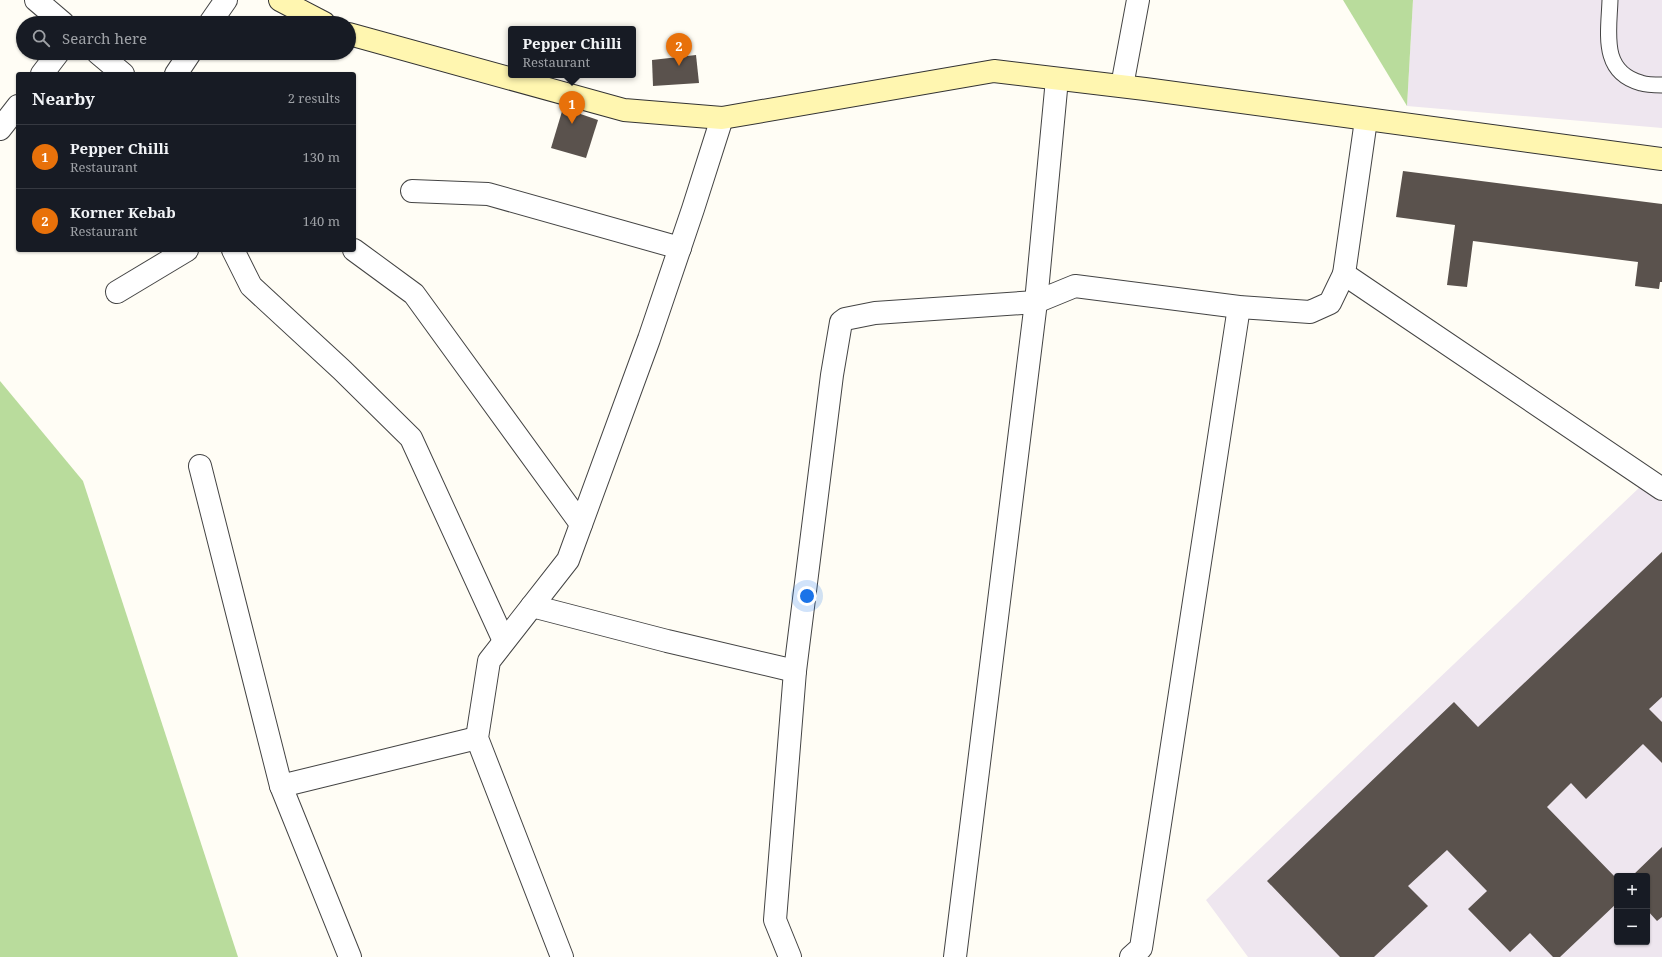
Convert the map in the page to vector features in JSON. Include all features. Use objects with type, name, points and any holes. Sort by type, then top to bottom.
[{"type":"main road","points":[[280,0],[311,16]]},
{"type":"main road","points":[[356,36],[508,78]]},
{"type":"main road","points":[[508,78],[624,110],[722,118],[994,72],[1122,86],[1662,159]]},
{"type":"street","points":[[36,0],[55,16]]},
{"type":"street","points":[[215,16],[226,0]]},
{"type":"street","points":[[1122,86],[1138,0]]},
{"type":"street","points":[[44,72],[53,60]]},
{"type":"street","points":[[106,60],[121,72]]},
{"type":"street","points":[[955,957],[1036,302],[1057,79]]},
{"type":"street","points":[[0,129],[16,109]]},
{"type":"street","points":[[562,957],[478,738],[489,661],[568,560],[649,339],[722,118]]},
{"type":"street","points":[[790,957],[775,920],[795,671],[832,375],[842,322],[845,319],[875,313],[1036,302],[1075,286],[1239,307],[1310,312],[1330,302],[1344,274],[1366,120]]},
{"type":"street","points":[[412,191],[488,194],[680,248]]},
{"type":"street","points":[[356,251],[414,294],[581,524]]},
{"type":"street","points":[[118,292],[184,252]]},
{"type":"street","points":[[234,252],[251,286],[342,370],[411,438],[504,641]]},
{"type":"street","points":[[1344,274],[1662,489]]},
{"type":"street","points":[[1131,957],[1141,948],[1239,307]]},
{"type":"street","points":[[200,466],[281,786],[350,957]]},
{"type":"street","points":[[532,606],[667,641],[795,671]]},
{"type":"street","points":[[281,786],[478,738]]},
{"type":"lane","points":[[1610,0],[1609,48],[1615,67],[1627,78],[1642,84],[1662,85]]},
{"type":"shaded area","points":[[1413,0],[1662,0],[1662,128],[1407,106]]},
{"type":"shaded area","points":[[1641,486],[1662,502],[1662,957],[1248,957],[1206,900]]},
{"type":"green space","points":[[1343,0],[1413,0],[1407,106]]},
{"type":"green space","points":[[0,381],[83,481],[238,957],[0,957]]},
{"type":"building","points":[[696,55],[699,83],[653,86],[652,60]]},
{"type":"building","points":[[563,108],[598,120],[586,158],[551,148]]},
{"type":"building","points":[[1403,171],[1662,204],[1662,282],[1660,282],[1659,289],[1635,286],[1638,262],[1473,241],[1467,287],[1447,285],[1455,225],[1396,217]]},
{"type":"building","points":[[1662,552],[1662,697],[1649,709],[1662,722],[1662,763],[1643,744],[1586,799],[1571,783],[1547,807],[1614,876],[1614,906],[1560,957],[1553,957],[1530,933],[1510,952],[1468,909],[1487,891],[1447,850],[1408,886],[1428,906],[1374,957],[1340,957],[1267,881],[1454,702],[1478,727]]},
{"type":"building","points":[[1662,847],[1662,917],[1657,921],[1650,913],[1650,873],[1635,873]]},
{"type":"place","name":"Korner Kebab","points":[[679,66]]},
{"type":"place","name":"Pepper Chilli","points":[[572,124]]}]
